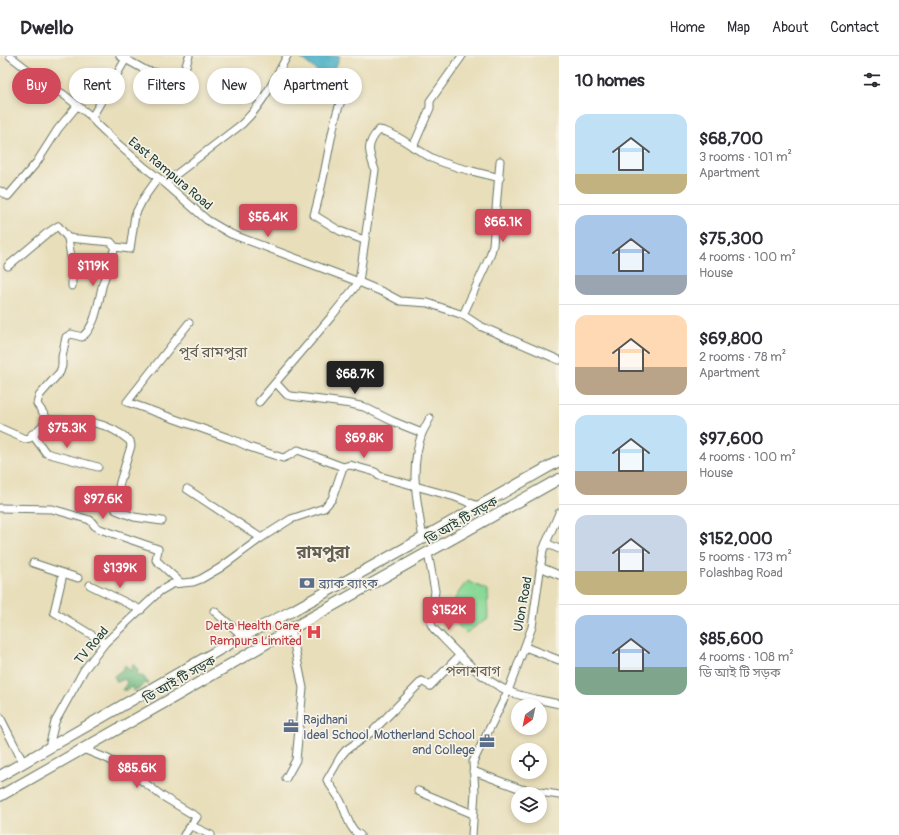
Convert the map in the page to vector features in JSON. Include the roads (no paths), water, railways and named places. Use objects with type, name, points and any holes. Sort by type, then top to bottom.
[{"type":"main road","name":"ডি আই টি সড়ক","points":[[0,776],[243,636],[292,611],[559,461]]},
{"type":"main road","name":"ডি আই টি সড়ক","points":[[0,796],[291,629],[415,561],[559,479]]},
{"type":"main road","points":[[407,547],[415,561]]},
{"type":"street","name":"East Rampura Road","points":[[10,56],[92,117],[119,145],[207,220],[231,234],[385,292],[400,301],[428,303],[463,315],[480,326],[559,360]]},
{"type":"street","points":[[92,117],[124,57],[147,71],[178,76],[184,71],[189,56]]},
{"type":"street","points":[[165,183],[252,115],[267,93],[287,56]]},
{"type":"street","points":[[413,146],[430,108],[430,101],[462,56]]},
{"type":"street","points":[[339,104],[328,146],[321,190],[314,215],[340,231],[364,240]]},
{"type":"street","points":[[0,192],[8,196],[37,162],[58,129],[77,106]]},
{"type":"street","points":[[259,402],[359,282],[375,170],[369,154],[370,142],[373,135],[378,130],[384,131],[413,146],[434,159],[500,178]]},
{"type":"street","points":[[463,315],[490,256],[493,245],[500,178],[500,162]]},
{"type":"street","points":[[68,238],[111,242],[115,247],[130,249],[135,215],[143,199],[158,178]]},
{"type":"street","points":[[8,266],[46,234],[58,226],[68,238],[72,264],[72,286]]},
{"type":"street","points":[[48,420],[37,404],[38,396],[60,372],[66,336],[71,334],[82,337],[88,333],[95,316],[115,247]]},
{"type":"street","points":[[189,323],[127,402],[283,458],[298,450],[343,467],[350,465],[376,472],[379,476],[455,497],[478,506]]},
{"type":"street","points":[[276,383],[287,395],[364,407],[392,421],[422,433]]},
{"type":"street","points":[[423,538],[414,485],[416,455],[422,433],[430,418]]},
{"type":"street","points":[[0,428],[25,439],[30,438],[32,434],[48,420],[74,420],[100,423],[117,431],[130,441],[132,446],[120,482],[115,506],[116,510],[134,517],[162,521]]},
{"type":"street","points":[[32,434],[46,453],[98,468]]},
{"type":"street","name":"TV Road","points":[[49,747],[55,722],[84,670],[105,643],[160,591],[172,584],[193,582],[201,579],[220,568],[291,518],[324,508],[332,498],[343,467]]},
{"type":"street","points":[[187,489],[261,538]]},
{"type":"street","points":[[0,508],[52,509],[90,520],[100,529],[158,549],[156,560],[181,583]]},
{"type":"street","name":"Ulon Road","points":[[472,835],[475,792],[473,762],[508,691],[525,647],[534,619],[543,550],[559,513]]},
{"type":"street","points":[[546,544],[559,549]]},
{"type":"street","points":[[428,553],[435,591],[431,624],[433,628],[468,665],[486,678],[508,691],[559,704]]},
{"type":"street","points":[[33,563],[78,578]]},
{"type":"street","points":[[540,567],[559,575]]},
{"type":"street","points":[[63,574],[54,612],[105,643]]},
{"type":"street","points":[[90,585],[140,610]]},
{"type":"street","points":[[214,611],[243,636]]},
{"type":"street","points":[[286,778],[296,760],[303,688],[291,629]]},
{"type":"street","points":[[525,647],[559,660]]},
{"type":"street","points":[[360,835],[357,834],[350,823],[340,801],[327,780],[346,750],[373,731],[422,681],[430,686],[460,655]]},
{"type":"street","points":[[0,717],[23,762]]},
{"type":"street","points":[[83,749],[108,759],[128,770],[162,796],[197,817],[192,826],[184,835]]},
{"type":"street","points":[[473,771],[521,789],[559,795]]},
{"type":"street","points":[[418,791],[473,814]]},
{"type":"street","points":[[192,826],[211,835]]},
{"type":"water","points":[[298,56],[340,56],[335,68],[313,68]]},
{"type":"place","name":"ব্র্যাক ব্যাংক","points":[[307,583]]},
{"type":"place","name":"Delta Health Care, Rampura Limited","points":[[314,632]]},
{"type":"place","name":"Rajdhani Ideal School","points":[[291,726]]},
{"type":"place","name":"Motherland School and College","points":[[487,741]]},
{"type":"district","name":"পূর্ব রামপুরা","points":[[213,352]]},
{"type":"district","name":"রামপুরা","points":[[323,552]]},
{"type":"district","name":"পলাশবাগ","points":[[473,671]]}]
